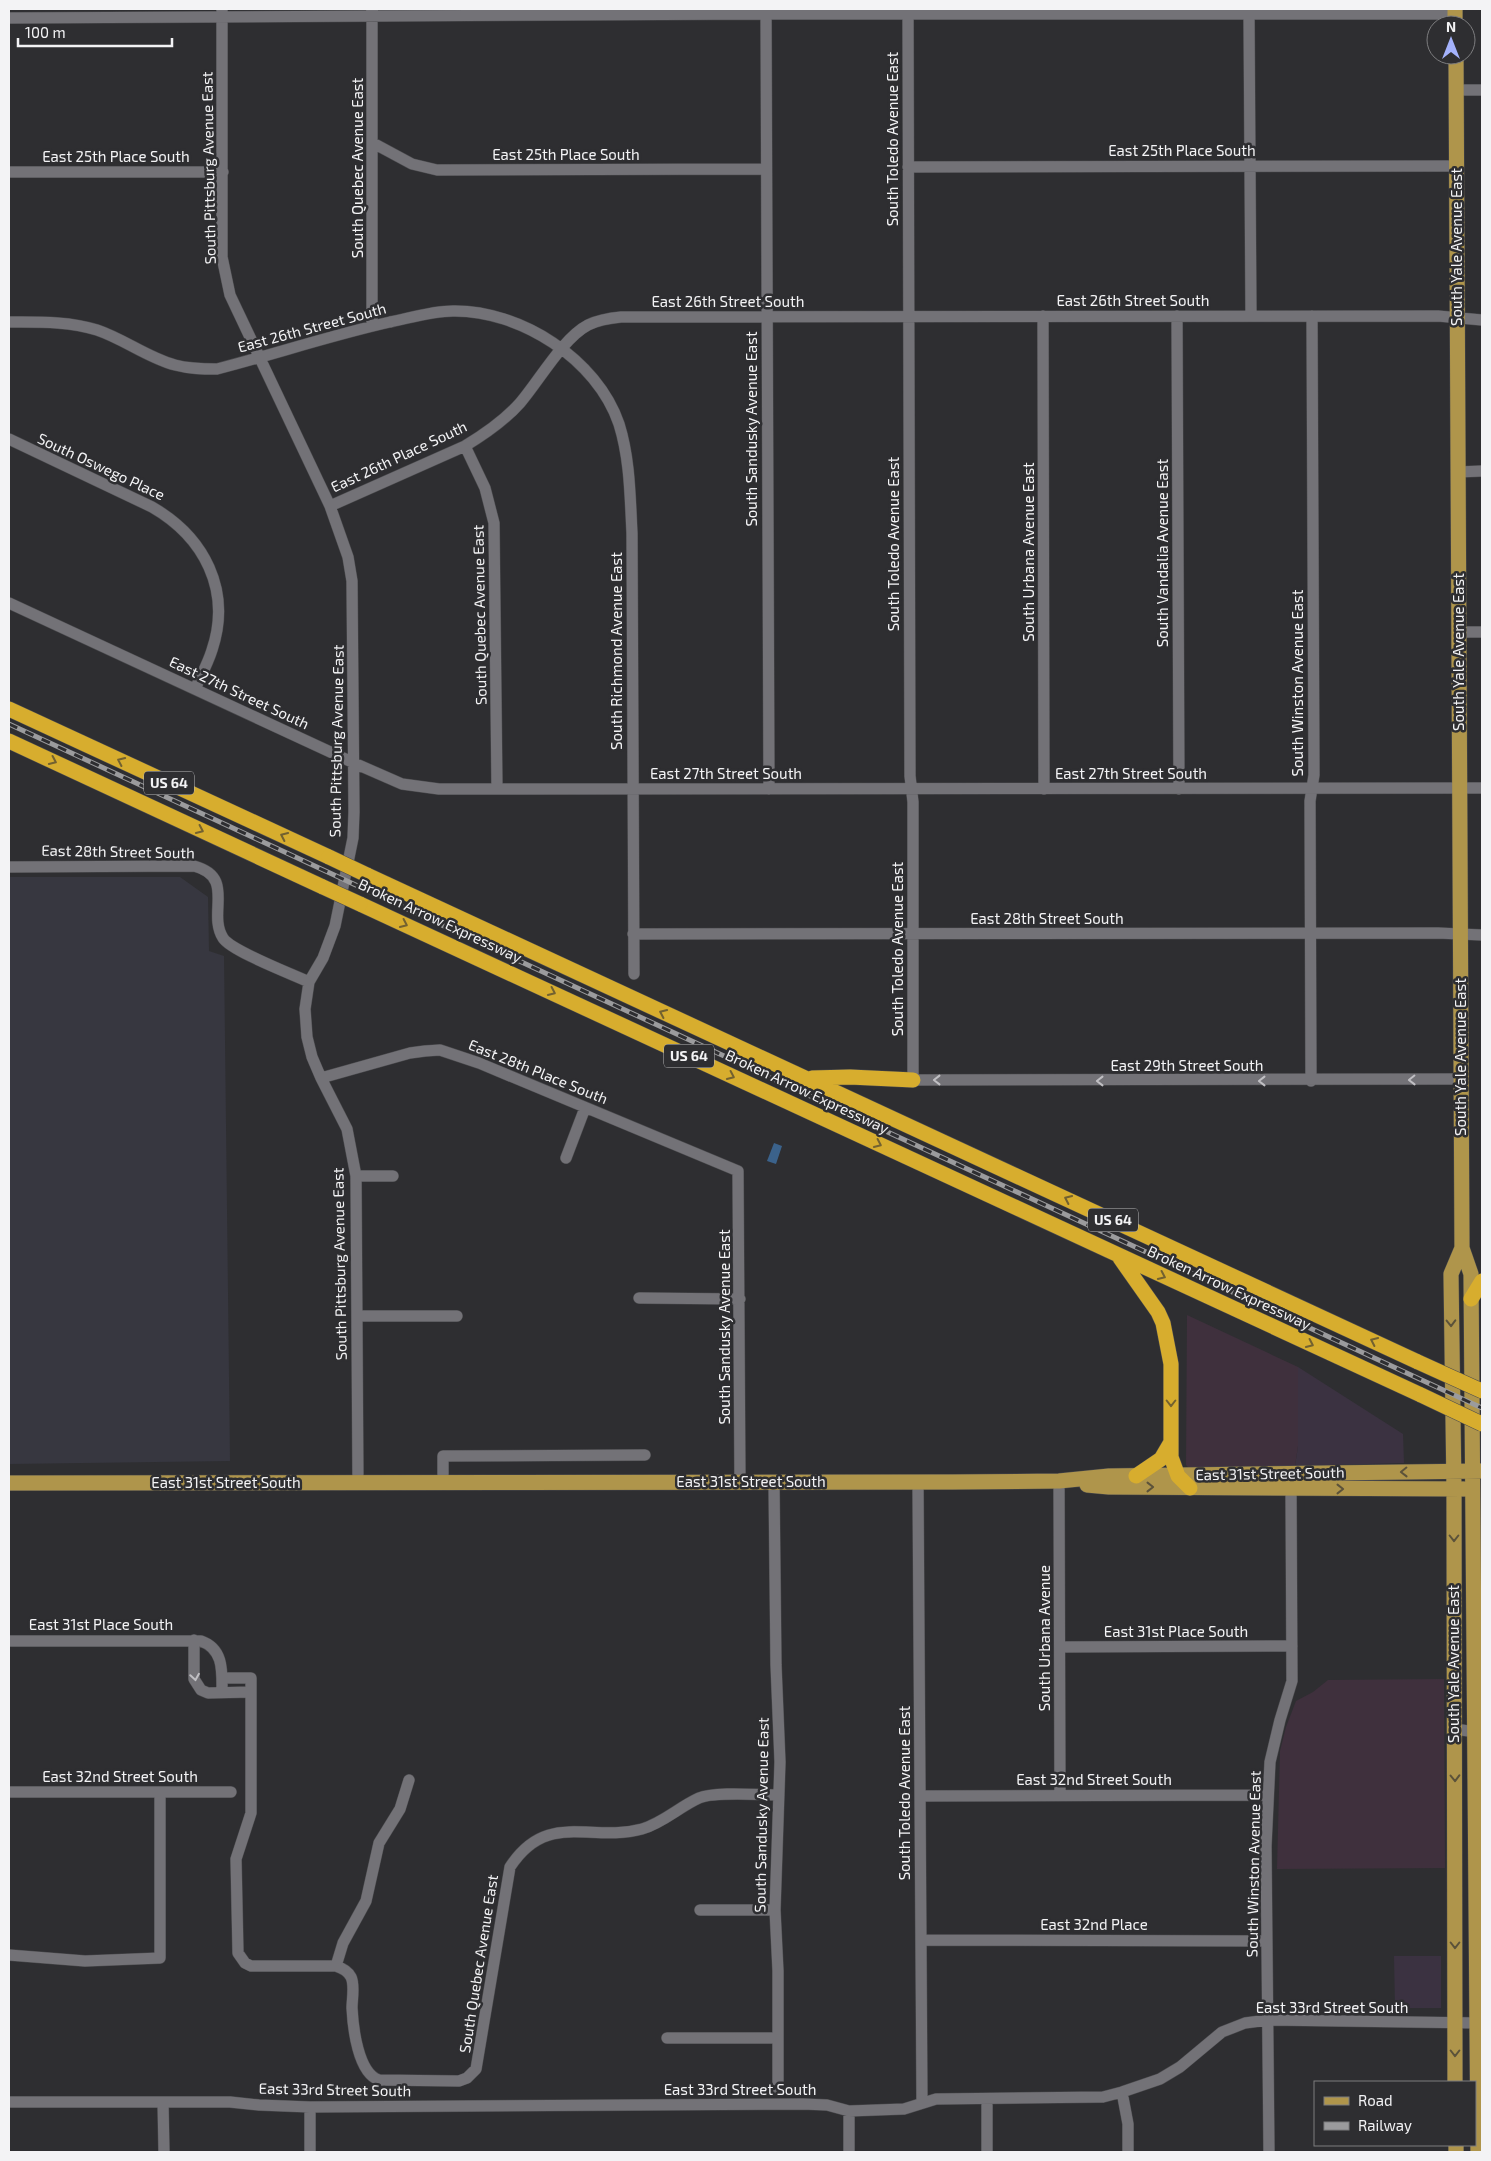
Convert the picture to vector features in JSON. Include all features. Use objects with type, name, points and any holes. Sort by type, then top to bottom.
[{"type":"highway","name":"Broken Arrow Expressway","points":[[9,708],[1482,1391]]},
{"type":"highway","name":"Broken Arrow Expressway","points":[[9,741],[1482,1424]]},
{"type":"highway","points":[[808,1078],[850,1077],[913,1080]]},
{"type":"highway","points":[[1118,1256],[1158,1312],[1167,1337],[1171,1364],[1171,1442],[1173,1466],[1178,1476],[1190,1488]]},
{"type":"highway","points":[[1471,1299],[1482,1281]]},
{"type":"highway","points":[[1136,1476],[1161,1459],[1171,1442]]},
{"type":"main road","name":"South Yale Avenue East","points":[[1456,65],[1462,1248],[1471,1274],[1478,1489],[1478,2152]]},
{"type":"main road","name":"South Yale Avenue East","points":[[1455,2081],[1454,1490],[1451,1274],[1462,1248]]},
{"type":"main road","name":"East 31st Street South","points":[[1058,1482],[1109,1476],[1477,1471]]},
{"type":"main road","name":"East 31st Street South","points":[[9,1483],[1058,1482],[1109,1487],[1478,1489]]},
{"type":"street","points":[[9,18],[222,13],[766,11],[1426,16]]},
{"type":"street","name":"South Sandusky Avenue East","points":[[766,11],[769,790]]},
{"type":"street","name":"South Quebec Avenue East","points":[[372,12],[372,326]]},
{"type":"street","name":"South Toledo Avenue East","points":[[908,12],[911,788],[914,934],[913,1080]]},
{"type":"street","name":"South Pittsburg Avenue East","points":[[222,13],[222,243],[230,295],[330,506],[348,558],[352,581],[353,838],[335,926],[323,958],[309,982],[305,1009],[307,1037],[320,1078],[347,1129],[352,1146],[356,1176],[358,1483]]},
{"type":"street","points":[[1249,14],[1251,316]]},
{"type":"street","points":[[1456,90],[1482,90]]},
{"type":"street","name":"East 25th Place South","points":[[373,143],[412,164],[437,170],[766,168]]},
{"type":"street","name":"East 25th Place South","points":[[908,167],[1457,166]]},
{"type":"street","name":"East 25th Place South","points":[[9,172],[223,172]]},
{"type":"street","name":"East 26th Street South","points":[[9,322],[82,326],[105,333],[173,364],[194,369],[218,369],[372,326],[423,315],[453,311],[473,313],[516,323],[535,331],[562,349],[574,334],[588,324],[621,317],[1438,316],[1482,320]]},
{"type":"street","name":"South Urbana Avenue East","points":[[1043,316],[1044,789]]},
{"type":"street","name":"South Vandalia Avenue East","points":[[1178,316],[1179,789]]},
{"type":"street","name":"South Winston Avenue East","points":[[1311,1080],[1310,801],[1314,775],[1312,316]]},
{"type":"street","name":"East 26th Place South","points":[[330,506],[465,446],[507,416],[529,392],[562,349]]},
{"type":"street","name":"South Richmond Avenue East","points":[[562,349],[590,376],[605,395],[618,422],[630,472],[634,974]]},
{"type":"street","name":"South Oswego Place","points":[[9,439],[152,507],[186,531],[197,545],[208,564],[214,580],[218,614],[217,632],[212,651],[195,688]]},
{"type":"street","name":"South Quebec Avenue East","points":[[465,446],[485,488],[494,523],[497,789]]},
{"type":"street","points":[[1458,472],[1482,472]]},
{"type":"street","name":"East 27th Street South","points":[[9,603],[402,784],[439,789],[1482,788]]},
{"type":"street","points":[[1458,632],[1482,632]]},
{"type":"street","name":"East 28th Street South","points":[[9,867],[194,866],[200,868],[212,875],[218,887],[219,928],[223,939],[236,949],[309,982]]},
{"type":"street","name":"East 28th Street South","points":[[633,934],[1482,935]]},
{"type":"street","name":"East 28th Place South","points":[[320,1078],[410,1053],[440,1050],[479,1063],[738,1171]]},
{"type":"street","name":"East 29th Street South","points":[[913,1080],[1461,1079]]},
{"type":"street","points":[[566,1158],[585,1108]]},
{"type":"street","name":"South Sandusky Avenue East","points":[[738,1171],[740,1482]]},
{"type":"street","points":[[356,1176],[393,1176]]},
{"type":"street","points":[[639,1298],[740,1299]]},
{"type":"street","points":[[357,1316],[457,1316]]},
{"type":"street","points":[[444,1483],[443,1456],[645,1455]]},
{"type":"street","name":"South Sandusky Avenue East","points":[[774,1482],[776,1665],[780,1762],[775,1910],[778,1971],[778,2089]]},
{"type":"street","name":"South Urbana Avenue","points":[[1058,1482],[1061,1647],[1060,1795]]},
{"type":"street","name":"South Toledo Avenue East","points":[[918,1483],[922,2102]]},
{"type":"street","name":"South Winston Avenue East","points":[[1269,2152],[1268,1795],[1274,1742],[1292,1680],[1291,1489]]},
{"type":"street","name":"East 31st Place South","points":[[9,1641],[194,1640],[208,1643],[220,1660],[222,1692],[208,1693],[200,1690],[197,1686],[194,1679],[194,1640]]},
{"type":"street","name":"East 31st Place South","points":[[1061,1647],[1292,1646]]},
{"type":"street","points":[[222,1678],[250,1678],[250,1813],[236,1859],[238,1953],[245,1963],[258,1967],[336,1966],[343,1943],[366,1901],[379,1843],[400,1809],[409,1780]]},
{"type":"street","points":[[222,1692],[251,1692]]},
{"type":"street","points":[[1454,1730],[1478,1733]]},
{"type":"street","name":"East 32nd Street South","points":[[9,1792],[231,1792]]},
{"type":"street","points":[[9,1955],[85,1962],[160,1958],[160,1793]]},
{"type":"street","name":"South Quebec Avenue East","points":[[336,1966],[342,1968],[352,1978],[355,2035],[360,2057],[368,2073],[373,2078],[386,2081],[459,2081],[467,2078],[476,2069],[510,1867],[528,1845],[538,1838],[565,1831],[629,1832],[644,1828],[700,1797],[713,1795],[779,1795]]},
{"type":"street","name":"East 32nd Street South","points":[[920,1796],[1268,1795]]},
{"type":"street","points":[[700,1910],[775,1910]]},
{"type":"street","name":"East 32nd Place","points":[[921,1940],[1267,1940]]},
{"type":"street","name":"East 33rd Street South","points":[[9,2102],[230,2102],[259,2105],[310,2106],[803,2104],[827,2105],[849,2111],[904,2109],[936,2099],[1085,2098],[1122,2092],[1160,2078],[1180,2067],[1222,2032],[1245,2023],[1268,2020],[1478,2023]]},
{"type":"street","points":[[667,2038],[778,2038]]},
{"type":"street","points":[[1122,2092],[1128,2124],[1128,2152]]},
{"type":"street","points":[[987,2099],[987,2152]]},
{"type":"street","points":[[164,2102],[164,2152]]},
{"type":"street","points":[[310,2106],[310,2152]]},
{"type":"street","points":[[849,2111],[849,2152]]},
{"type":"shaded area","points":[[9,877],[180,877],[208,897],[209,951],[224,956],[230,1461],[9,1464]]},
{"type":"shaded area","points":[[1187,1315],[1298,1367],[1298,1446],[1295,1466],[1191,1470],[1186,1465]]},
{"type":"shaded area","points":[[1298,1367],[1403,1434],[1404,1463],[1295,1466],[1298,1446]]},
{"type":"shaded area","points":[[1444,1679],[1445,1868],[1277,1869],[1280,1751],[1286,1727],[1296,1701],[1313,1692],[1328,1680]]},
{"type":"shaded area","points":[[1394,1956],[1441,1956],[1441,2008],[1395,2008]]},
{"type":"water","points":[[774,1143],[782,1146],[776,1164],[767,1161]]},
{"type":"railway","points":[[9,724],[1482,1408]]}]
